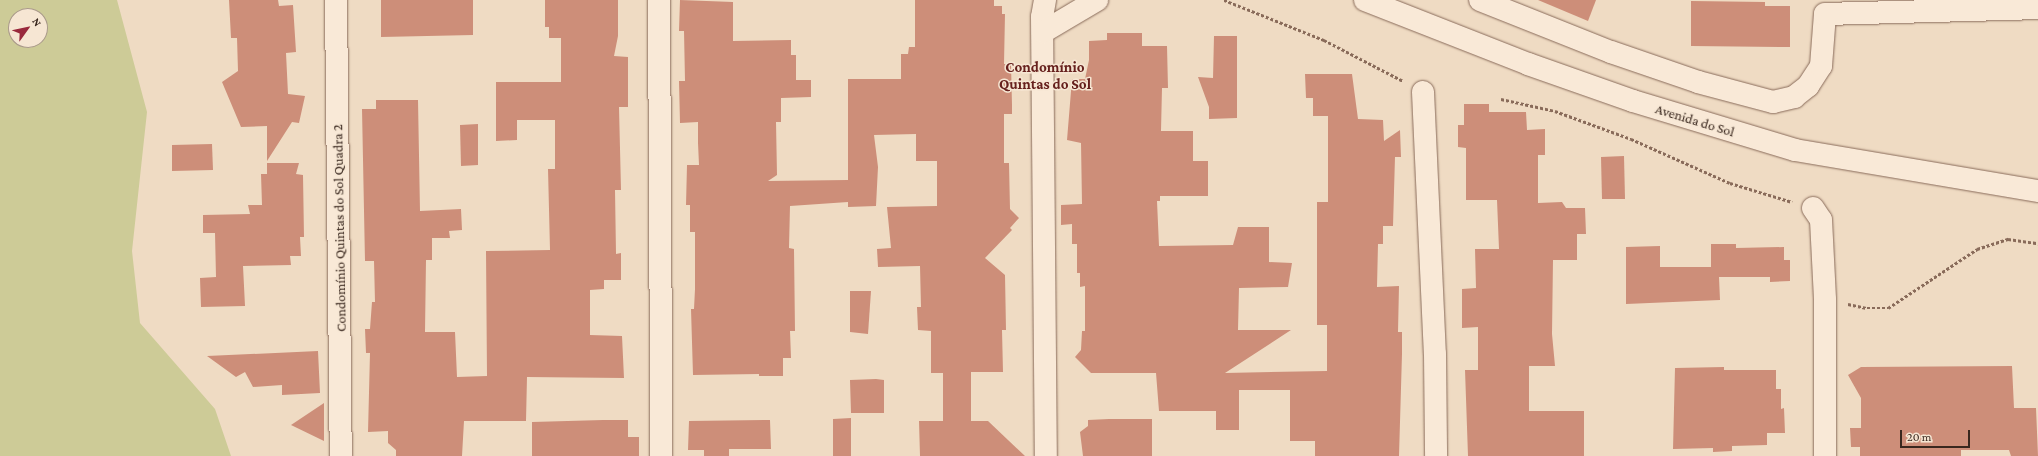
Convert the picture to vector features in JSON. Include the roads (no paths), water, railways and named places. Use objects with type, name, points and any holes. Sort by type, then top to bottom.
[{"type":"street","name":"Condomínio Quintas do Sol Quadra 2","points":[[336,0],[341,456]]},
{"type":"street","points":[[658,0],[661,456]]},
{"type":"street","points":[[1046,456],[1040,10],[1097,0]]},
{"type":"street","name":"Avenida do Sol","points":[[1365,0],[1528,64],[1626,99],[1795,150],[2038,191]]},
{"type":"street","points":[[1480,0],[1611,52],[1698,82],[1773,102],[1794,97],[1808,86],[1821,66],[1825,7],[2038,8]]},
{"type":"street","points":[[1423,92],[1435,354],[1436,456]]},
{"type":"street","points":[[1812,208],[1821,220],[1825,300],[1825,456]]},
{"type":"district","name":"Condomínio Quintas do Sol","points":[[1045,76]]}]
